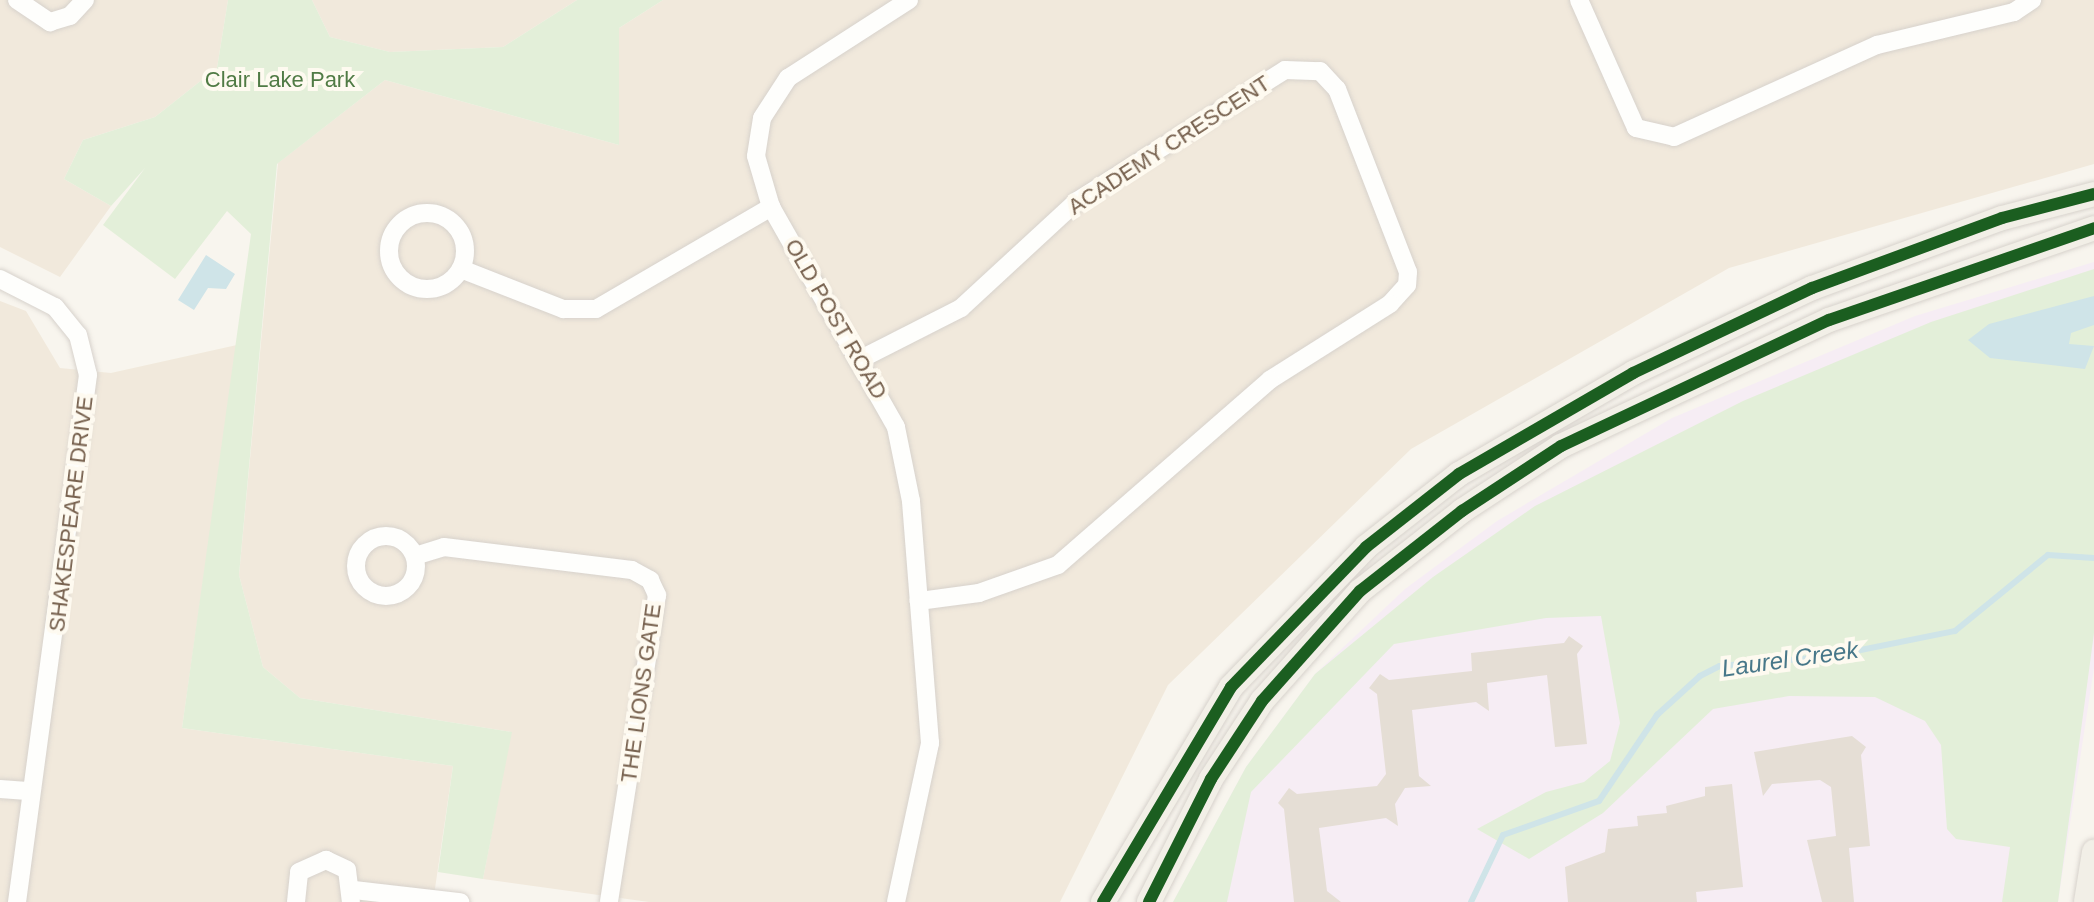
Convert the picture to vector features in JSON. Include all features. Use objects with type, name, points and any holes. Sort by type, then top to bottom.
[{"type":"main road","points":[[1103,902],[1231,687],[1345,566],[1459,474],[1633,373],[1812,288],[2002,218],[2094,194]]},
{"type":"main road","points":[[1149,902],[1211,779],[1262,701],[1360,591],[1462,511],[1561,446],[1815,327],[2094,228]]},
{"type":"main road","points":[[2086,902],[2094,852]]},
{"type":"street","points":[[17,0],[50,22],[70,16],[85,0]]},
{"type":"street","name":"OLD POST ROAD","points":[[896,902],[930,743],[919,601],[896,427],[863,358],[771,207],[756,156],[771,98],[788,78],[909,0]]},
{"type":"street","points":[[1579,0],[1636,128],[1674,137],[1877,45],[2014,12],[2032,0]]},
{"type":"street","name":"ACADEMY CRESCENT","points":[[863,358],[961,308],[1077,201],[1285,70],[1320,71],[1337,89],[1408,272],[1407,285],[1390,304],[1270,380],[1058,565],[979,593],[919,601]]},
{"type":"street","points":[[461,269],[563,309],[596,309],[771,207]]},
{"type":"street","points":[[416,214],[442,215],[464,240],[461,269],[437,288],[404,282],[390,262],[394,230],[416,214]]},
{"type":"street","name":"SHAKESPEARE DRIVE","points":[[0,279],[55,307],[78,335],[88,375],[17,902]]},
{"type":"street","name":"THE LIONS GATE","points":[[415,556],[444,547],[632,570],[650,580],[657,595],[609,902]]},
{"type":"street","points":[[0,789],[31,791]]},
{"type":"street","points":[[296,902],[294,882],[315,861],[347,870],[353,896],[460,902]]},
{"type":"shaded area","points":[[0,0],[228,0],[217,68],[155,117],[83,140],[64,179],[111,206],[60,277],[0,247]]},
{"type":"shaded area","points":[[312,0],[577,0],[503,47],[390,52],[330,37]]},
{"type":"shaded area","points":[[663,0],[2094,0],[2094,164],[1729,268],[1411,449],[1168,685],[1060,902],[649,902],[483,879],[511,732],[300,698],[263,667],[239,575],[278,163],[385,80],[619,145],[619,28]]},
{"type":"shaded area","points":[[206,255],[235,274],[226,289],[208,288],[194,310],[178,300]]},
{"type":"shaded area","points":[[2094,262],[2094,668],[2058,902],[1173,902],[1246,767],[1315,674],[1405,589],[1497,521],[1672,418],[1915,316]]},
{"type":"shaded area","points":[[2094,296],[2094,325],[2071,333],[2069,344],[2094,346],[2085,369],[1990,358],[1968,340],[1989,324]]},
{"type":"shaded area","points":[[0,301],[26,311],[60,368],[111,373],[237,345],[182,728],[453,766],[433,902],[0,902]]},
{"type":"green space","name":"Clair Lake Park","points":[[228,0],[312,0],[330,37],[390,52],[503,47],[577,0],[663,0],[619,28],[619,145],[385,80],[277,164],[239,575],[263,667],[300,698],[512,732],[483,879],[438,872],[453,766],[182,728],[251,234],[227,211],[175,279],[103,225],[145,168],[111,206],[64,179],[83,140],[155,117],[217,68]]},
{"type":"green space","points":[[2094,269],[2094,633],[2058,902],[2002,902],[2010,847],[1956,839],[1947,829],[1941,745],[1925,721],[1875,697],[1789,696],[1713,709],[1603,813],[1529,859],[1477,829],[1546,792],[1584,782],[1610,761],[1620,723],[1601,616],[1546,618],[1394,644],[1251,792],[1227,902],[1173,902],[1246,767],[1315,674],[1433,577],[1535,506],[1743,401],[1931,322]]},
{"type":"building","points":[[1569,636],[1583,646],[1577,654],[1587,744],[1555,747],[1547,675],[1487,683],[1489,711],[1476,702],[1412,710],[1419,776],[1431,786],[1405,788],[1395,804],[1398,826],[1386,818],[1319,828],[1327,891],[1341,902],[1294,902],[1284,809],[1278,803],[1289,788],[1297,794],[1377,786],[1386,774],[1377,694],[1369,688],[1380,674],[1389,680],[1472,671],[1471,653],[1564,643]]},
{"type":"building","points":[[1852,736],[1866,747],[1861,755],[1870,846],[1849,848],[1854,902],[1822,902],[1807,840],[1836,836],[1831,787],[1820,780],[1772,784],[1763,796],[1754,752]]},
{"type":"building","points":[[1732,784],[1743,887],[1696,892],[1697,902],[1568,902],[1565,867],[1605,852],[1608,829],[1638,826],[1637,816],[1667,813],[1666,806],[1705,796],[1705,787]]},
{"type":"waterway","name":"Laurel Creek","points":[[1471,902],[1503,835],[1599,801],[1657,715],[1700,676],[1720,666],[1826,657],[1955,631],[2048,555],[2094,558]]},
{"type":"cycle path","points":[[1103,902],[1231,687],[1366,547],[1459,474],[1633,373],[1812,288],[2002,218],[2094,194]]},
{"type":"cycle path","points":[[1149,902],[1211,779],[1262,701],[1360,591],[1462,511],[1561,446],[1829,320],[2094,228]]}]
